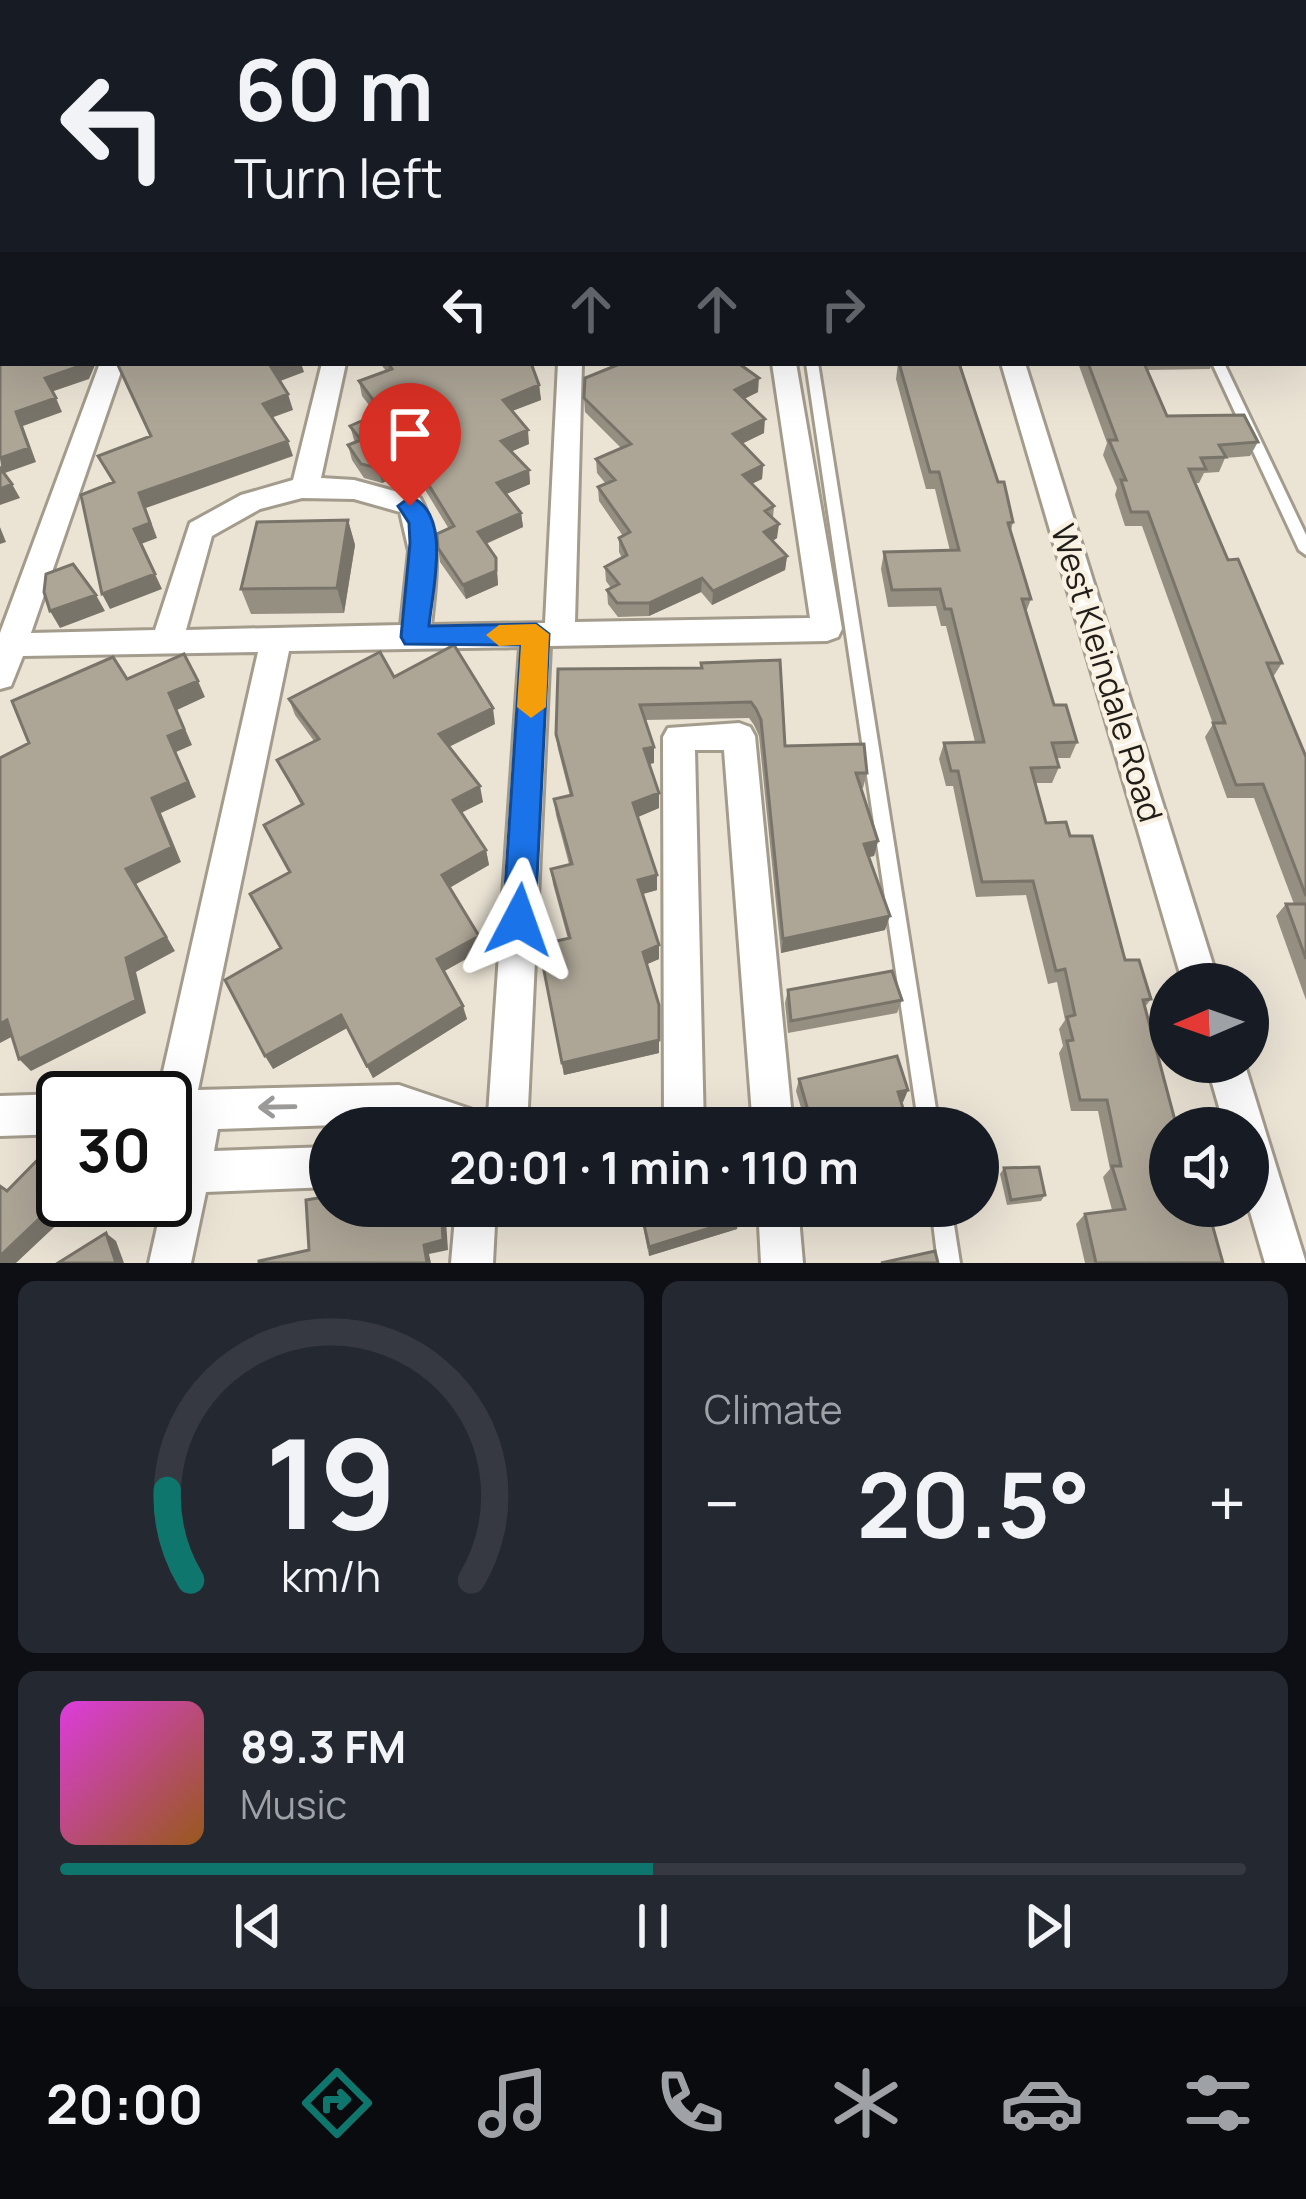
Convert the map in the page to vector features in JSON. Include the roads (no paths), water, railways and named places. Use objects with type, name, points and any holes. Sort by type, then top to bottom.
[{"type":"street","points":[[0,677],[6,645],[111,366]]},
{"type":"street","points":[[306,484],[333,366]]},
{"type":"street","points":[[509,1107],[570,366]]},
{"type":"street","points":[[6,645],[826,629],[784,366]]},
{"type":"street","name":"West Kleindale Road","points":[[1014,366],[1196,963]]},
{"type":"street","points":[[167,642],[200,530],[254,497],[306,484],[410,506],[422,522],[415,637]]},
{"type":"street","points":[[189,1071],[276,639]]},
{"type":"street","points":[[684,1107],[679,737],[739,736],[771,1107]]},
{"type":"street","points":[[192,1110],[408,1107]]},
{"type":"street","points":[[0,1116],[36,1115]]},
{"type":"street","points":[[192,1172],[309,1168]]},
{"type":"street","points":[[1269,1207],[1286,1263]]},
{"type":"street","points":[[170,1263],[178,1227]]},
{"type":"street","points":[[472,1263],[475,1227]]},
{"type":"street","points":[[779,1227],[782,1263]]},
{"type":"lane","points":[[812,366],[925,1107]]},
{"type":"lane","points":[[1219,366],[1306,550]]},
{"type":"lane","points":[[943,1227],[949,1263]]}]
